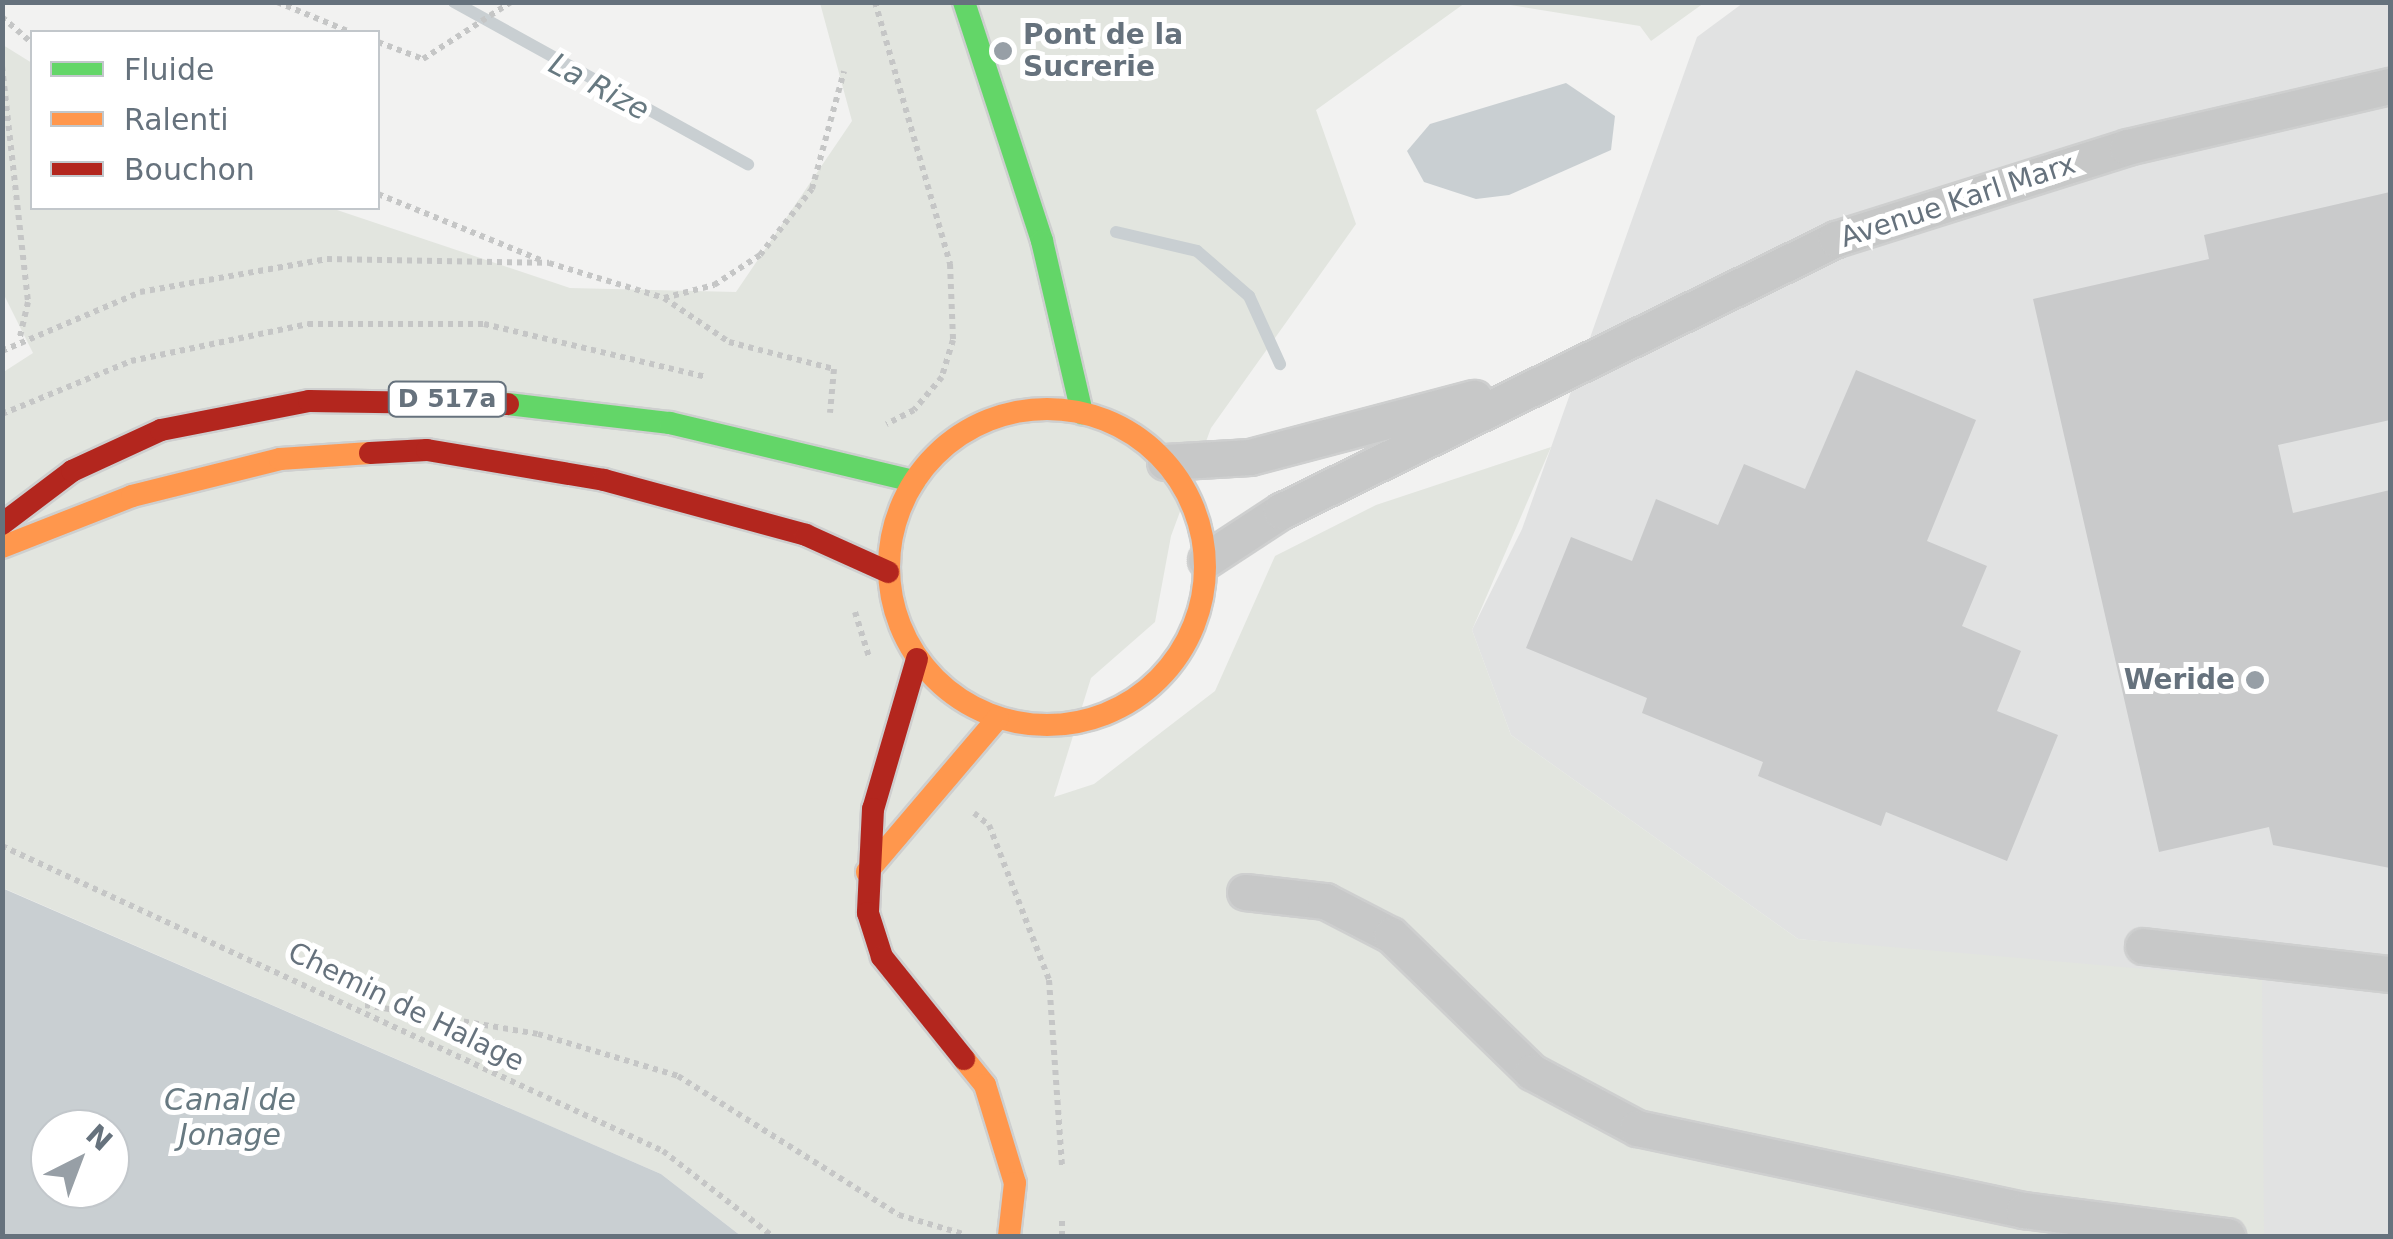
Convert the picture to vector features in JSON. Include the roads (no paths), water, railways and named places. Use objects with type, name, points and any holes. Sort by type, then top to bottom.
[{"type":"main road","points":[[964,2],[1042,242],[1082,413]]},
{"type":"main road","name":"D 517a","points":[[2,524],[72,471],[162,430],[309,402],[466,399],[670,422],[914,481]]},
{"type":"main road","points":[[1082,413],[1142,440],[1165,462],[1200,524],[1206,560],[1197,621],[1144,694],[1089,721],[998,718],[953,695],[918,659],[888,572],[914,481],[945,445],[997,416],[1082,413]]},
{"type":"main road","name":"D 517a","points":[[2,547],[132,496],[280,459],[427,450],[604,480],[806,535],[888,572]]},
{"type":"main road","points":[[918,659],[873,808],[867,872],[882,957],[950,1034],[991,1100],[1015,1183],[1009,1236]]},
{"type":"main road","points":[[867,872],[998,718]]},
{"type":"street","name":"Avenue Karl Marx","points":[[1206,560],[1281,512],[1836,239],[2127,147],[2390,86]]},
{"type":"street","name":"Avenue Karl Marx","points":[[1165,462],[1250,458],[1548,378]]},
{"type":"street","points":[[1245,892],[1325,902],[1392,934],[1532,1072],[1637,1128],[2024,1210],[2227,1236]]},
{"type":"street","points":[[2142,946],[2390,974]]},
{"type":"water","points":[[1566,83],[1615,116],[1611,150],[1509,195],[1476,199],[1424,182],[1407,151],[1430,124]]},
{"type":"water","name":"Canal de Jonage","points":[[2,888],[661,1174],[741,1236],[3,1236]]},
{"type":"waterway","name":"La Rize","points":[[454,2],[748,164]]},
{"type":"waterway","name":"La Rize","points":[[1116,232],[1197,251],[1249,296],[1280,364]]},
{"type":"place","name":"Pont de la Sucrerie","points":[[1003,51]]},
{"type":"place","name":"Weride","points":[[2255,680]]}]
